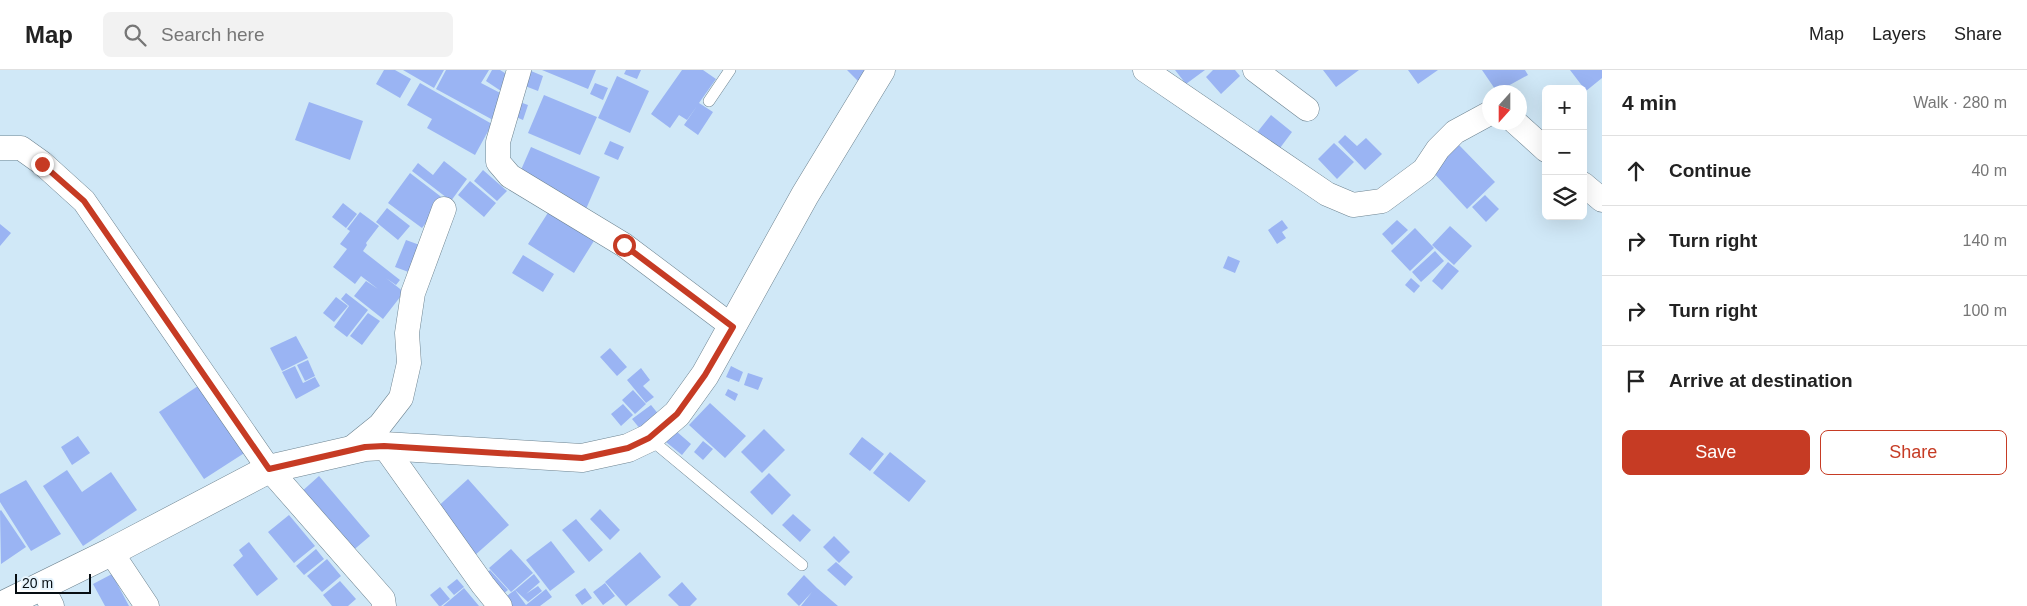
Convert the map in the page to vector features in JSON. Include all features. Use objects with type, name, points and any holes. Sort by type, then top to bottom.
[{"type":"street","points":[[519,70],[498,142],[498,162],[510,176],[624,245],[733,327]]},
{"type":"street","points":[[1,606],[47,596],[111,552],[269,469],[349,450],[384,446],[582,458],[628,448],[649,438],[677,414],[705,375],[805,195],[881,70]]},
{"type":"street","points":[[1145,70],[1328,194],[1353,205],[1382,201],[1424,170],[1438,149],[1454,132],[1482,117]]},
{"type":"street","points":[[1255,70],[1307,109]]},
{"type":"street","points":[[1525,130],[1542,146]]},
{"type":"street","points":[[0,148],[21,148],[84,201],[269,469],[383,599],[384,606]]},
{"type":"street","points":[[1587,187],[1602,200]]},
{"type":"street","points":[[349,450],[380,425],[401,398],[409,363],[407,333],[413,294],[444,209]]},
{"type":"street","points":[[384,446],[500,606]]},
{"type":"street","points":[[111,552],[147,606]]},
{"type":"lane","points":[[709,101],[730,70]]},
{"type":"lane","points":[[649,438],[802,564]]},
{"type":"building","points":[[384,70],[395,70],[411,79],[400,98],[376,84]]},
{"type":"building","points":[[403,70],[444,70],[434,88]]},
{"type":"building","points":[[446,70],[489,70],[481,83],[506,96],[493,120],[436,89]]},
{"type":"building","points":[[492,70],[500,70],[513,78],[504,93],[486,81]]},
{"type":"building","points":[[542,70],[596,70],[588,89]]},
{"type":"building","points":[[626,70],[641,70],[637,79],[624,74]]},
{"type":"building","points":[[682,70],[703,70],[716,79],[699,103],[713,112],[698,135],[684,125],[697,106],[687,120],[679,115],[670,128],[651,114]]},
{"type":"building","points":[[847,70],[867,70],[861,84]]},
{"type":"building","points":[[1175,70],[1205,70],[1186,84]]},
{"type":"building","points":[[1213,70],[1235,70],[1240,76],[1221,94],[1206,77]]},
{"type":"building","points":[[1323,70],[1359,70],[1336,87]]},
{"type":"building","points":[[1408,70],[1438,70],[1418,84]]},
{"type":"building","points":[[1482,70],[1525,70],[1528,75],[1510,85],[1492,85]]},
{"type":"building","points":[[1570,70],[1602,70],[1602,78],[1587,90],[1587,85],[1581,85]]},
{"type":"building","points":[[531,71],[543,76],[538,91],[525,86]]},
{"type":"building","points":[[617,76],[649,91],[630,133],[598,118]]},
{"type":"building","points":[[420,83],[492,124],[475,155],[427,128],[432,119],[407,105]]},
{"type":"building","points":[[595,83],[608,88],[603,100],[590,94]]},
{"type":"building","points":[[544,95],[597,117],[580,155],[528,133]]},
{"type":"building","points":[[514,100],[528,105],[523,120],[509,114]]},
{"type":"building","points":[[309,102],[363,121],[350,160],[295,140]]},
{"type":"building","points":[[1271,115],[1292,132],[1277,152],[1255,135]]},
{"type":"building","points":[[1345,135],[1357,146],[1366,138],[1382,154],[1365,170],[1338,142]]},
{"type":"building","points":[[610,141],[624,147],[618,160],[604,154]]},
{"type":"building","points":[[1334,143],[1354,162],[1337,179],[1318,159]]},
{"type":"building","points":[[1459,145],[1495,182],[1467,209],[1432,171]]},
{"type":"building","points":[[531,147],[600,177],[586,209],[517,179]]},
{"type":"building","points":[[444,161],[467,179],[451,201],[412,171],[418,163],[433,175]]},
{"type":"building","points":[[483,170],[507,191],[497,201],[474,181]]},
{"type":"building","points":[[410,173],[444,199],[422,228],[388,203]]},
{"type":"building","points":[[470,181],[496,203],[484,217],[458,195]]},
{"type":"building","points":[[1485,195],[1499,209],[1486,222],[1472,207]]},
{"type":"building","points":[[343,203],[357,214],[346,228],[332,217]]},
{"type":"building","points":[[387,208],[410,226],[398,240],[376,222]]},
{"type":"building","points":[[551,208],[597,236],[574,273],[528,244]]},
{"type":"building","points":[[360,212],[379,226],[366,243],[367,245],[363,251],[400,280],[396,285],[386,278],[404,292],[383,319],[354,296],[366,281],[378,289],[361,276],[355,284],[333,267],[347,249],[340,244],[350,231],[347,229]]},
{"type":"building","points":[[1282,220],[1288,228],[1282,232],[1286,238],[1277,244],[1268,230]]},
{"type":"building","points":[[1397,220],[1408,230],[1392,245],[1382,234]]},
{"type":"building","points":[[0,224],[11,233],[0,246]]},
{"type":"building","points":[[1450,226],[1472,246],[1454,265],[1432,245]]},
{"type":"building","points":[[1415,228],[1434,248],[1410,271],[1391,251]]},
{"type":"building","points":[[406,240],[425,247],[414,274],[395,267]]},
{"type":"building","points":[[1435,251],[1444,261],[1421,282],[1412,272]]},
{"type":"building","points":[[523,255],[554,274],[543,292],[512,273]]},
{"type":"building","points":[[1228,256],[1240,261],[1235,273],[1223,268]]},
{"type":"building","points":[[1448,262],[1459,271],[1442,290],[1432,281]]},
{"type":"building","points":[[1411,278],[1420,286],[1414,293],[1405,285]]},
{"type":"building","points":[[346,293],[368,310],[347,337],[334,327],[349,306],[341,299]]},
{"type":"building","points":[[336,297],[348,306],[334,322],[323,313]]},
{"type":"building","points":[[368,313],[380,321],[362,345],[350,336]]},
{"type":"building","points":[[296,336],[308,358],[282,371],[270,348]]},
{"type":"building","points":[[610,348],[627,367],[617,376],[600,357]]},
{"type":"building","points":[[308,360],[315,376],[305,381],[297,365]]},
{"type":"building","points":[[295,366],[303,383],[315,377],[320,386],[296,399],[282,372]]},
{"type":"building","points":[[731,366],[743,372],[739,382],[726,377]]},
{"type":"building","points":[[641,368],[650,380],[643,386],[654,397],[646,403],[627,380]]},
{"type":"building","points":[[748,373],[763,378],[758,390],[744,385]]},
{"type":"building","points":[[204,382],[249,450],[204,479],[159,412]]},
{"type":"building","points":[[728,389],[738,394],[735,401],[725,395]]},
{"type":"building","points":[[633,390],[646,404],[635,414],[622,400]]},
{"type":"building","points":[[710,403],[746,436],[725,458],[689,425]]},
{"type":"building","points":[[623,404],[633,415],[621,426],[611,414]]},
{"type":"building","points":[[651,405],[660,416],[641,430],[632,419]]},
{"type":"building","points":[[764,429],[785,450],[762,473],[741,452]]},
{"type":"building","points":[[676,431],[691,444],[682,455],[666,442]]},
{"type":"building","points":[[78,436],[90,453],[72,465],[61,447]]},
{"type":"building","points":[[862,437],[884,454],[870,471],[849,454]]},
{"type":"building","points":[[703,441],[713,449],[703,460],[694,452]]},
{"type":"building","points":[[890,452],[926,481],[909,502],[873,473]]},
{"type":"building","points":[[67,470],[82,492],[111,472],[137,510],[83,546],[43,486]]},
{"type":"building","points":[[769,473],[791,495],[772,515],[750,492]]},
{"type":"building","points":[[319,476],[370,536],[350,553],[300,493]]},
{"type":"building","points":[[468,479],[509,525],[474,556],[433,511]]},
{"type":"building","points":[[26,480],[61,534],[31,551],[0,502],[0,494]]},
{"type":"building","points":[[600,509],[620,530],[610,540],[590,519]]},
{"type":"building","points":[[0,511],[26,547],[1,564]]},
{"type":"building","points":[[793,514],[811,530],[800,542],[782,525]]},
{"type":"building","points":[[289,515],[315,546],[294,563],[268,532]]},
{"type":"building","points":[[576,519],[603,550],[589,562],[562,530]]},
{"type":"building","points":[[834,536],[850,552],[839,563],[823,547]]},
{"type":"building","points":[[551,541],[575,572],[550,591],[526,560]]},
{"type":"building","points":[[249,542],[278,579],[257,596],[233,565],[243,556],[239,550]]},
{"type":"building","points":[[316,549],[324,559],[304,575],[296,566]]},
{"type":"building","points":[[511,549],[533,573],[511,592],[489,568]]},
{"type":"building","points":[[640,552],[661,577],[626,606],[605,582]]},
{"type":"building","points":[[327,559],[341,576],[322,592],[307,576]]},
{"type":"building","points":[[836,562],[853,577],[845,586],[827,570]]},
{"type":"building","points":[[490,570],[508,590],[498,598],[481,578]]},
{"type":"building","points":[[112,574],[129,606],[105,606],[93,584]]},
{"type":"building","points":[[534,574],[540,582],[526,594],[538,586],[542,591],[528,602],[515,590]]},
{"type":"building","points":[[804,575],[838,606],[801,606],[812,592],[799,606],[787,594]]},
{"type":"building","points":[[457,579],[464,587],[454,595],[447,587]]},
{"type":"building","points":[[340,581],[356,599],[348,606],[332,606],[323,595]]},
{"type":"building","points":[[682,582],[697,599],[690,606],[679,606],[668,595]]},
{"type":"building","points":[[605,583],[615,596],[603,605],[593,592]]},
{"type":"building","points":[[440,587],[450,599],[439,606],[430,595]]},
{"type":"building","points":[[464,588],[479,606],[443,606]]},
{"type":"building","points":[[585,588],[592,598],[582,605],[575,595]]},
{"type":"building","points":[[546,589],[552,597],[540,606],[510,606],[504,598],[515,590],[526,605]]},
{"type":"route","points":[[42,164],[84,201],[269,469],[349,450],[384,446],[582,458],[628,448],[649,438],[677,414],[705,375],[733,327],[624,245]]}]
